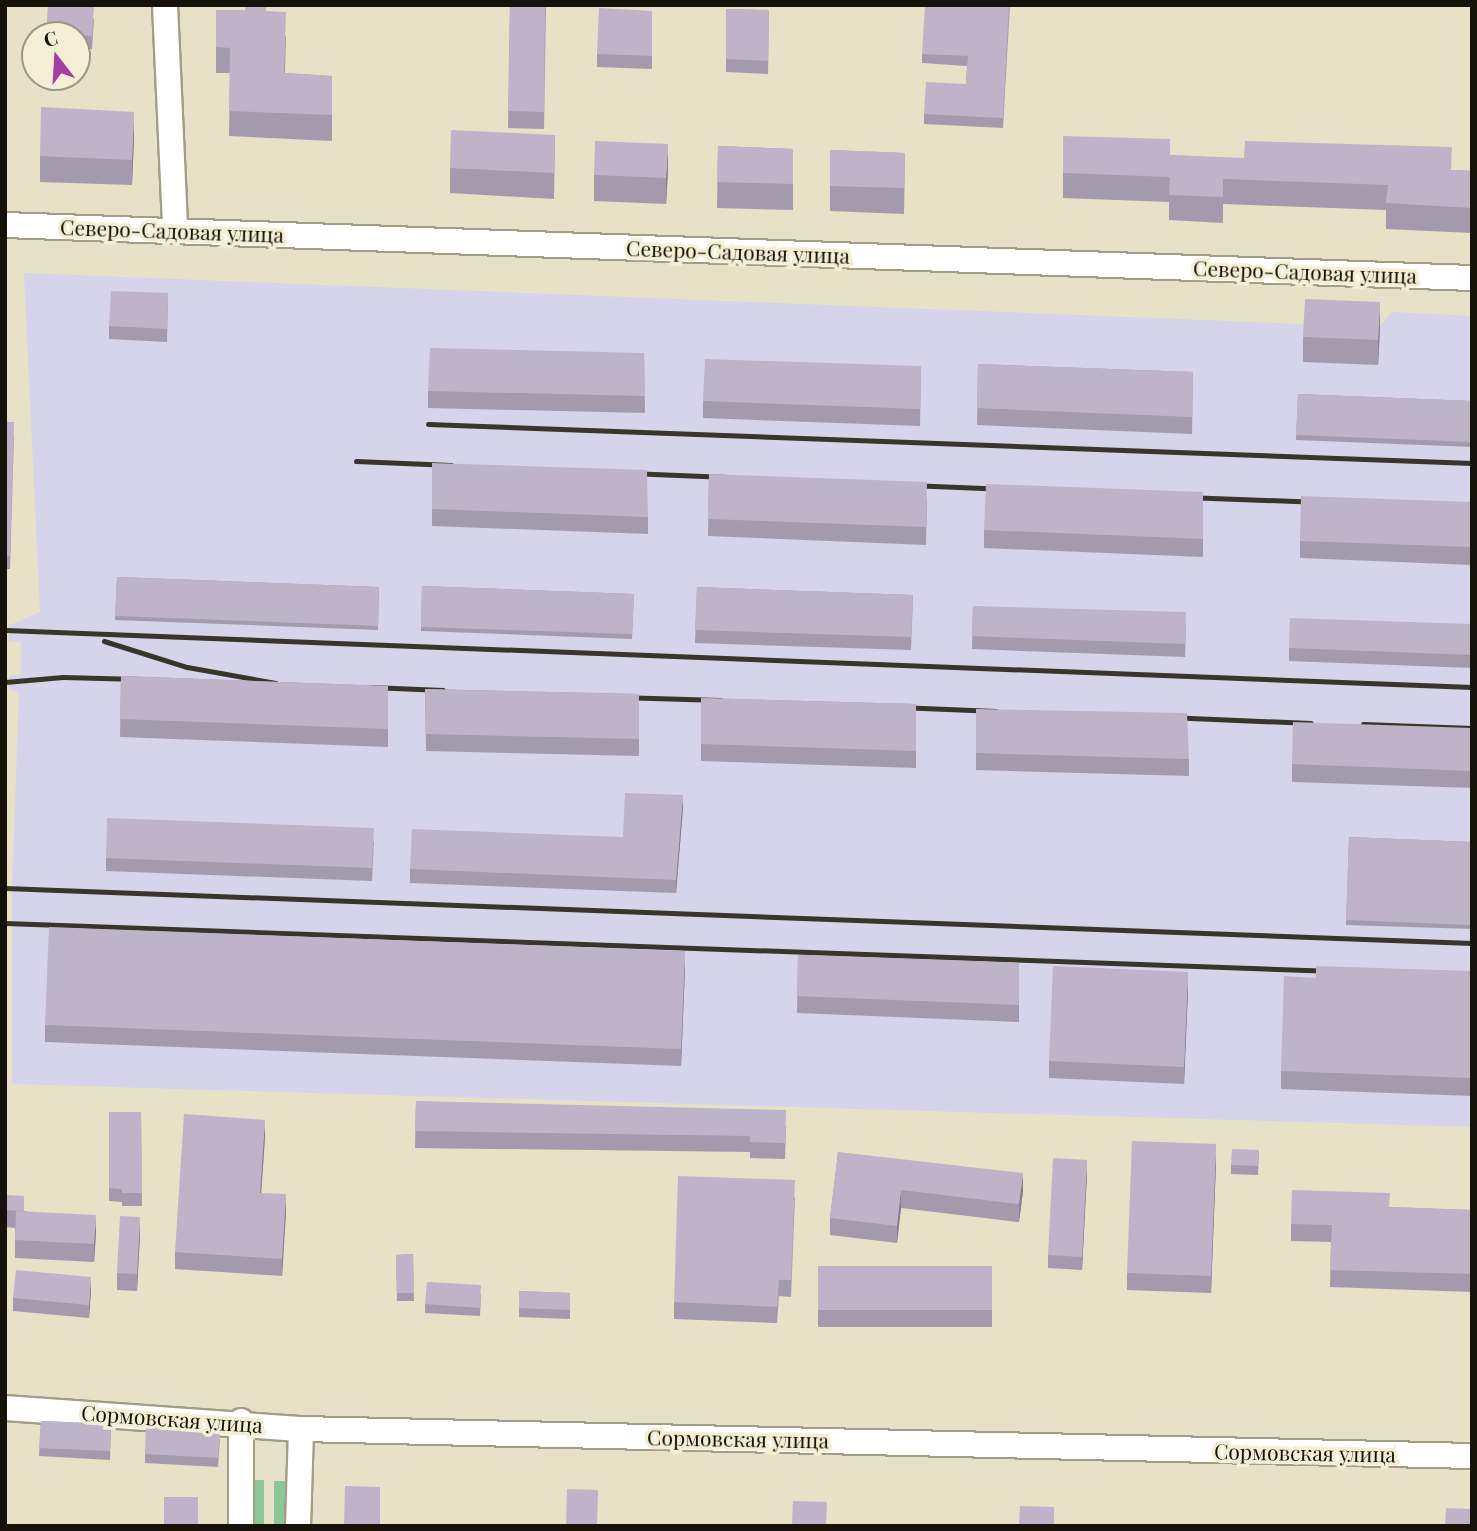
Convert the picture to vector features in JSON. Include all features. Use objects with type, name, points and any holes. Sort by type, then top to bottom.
[{"type":"street","points":[[165,5],[175,229]]},
{"type":"street","name":"Северо-Садовая улица","points":[[5,225],[175,229],[1472,278]]},
{"type":"street","name":"Сормовская улица","points":[[5,1408],[241,1421],[301,1429],[1472,1456]]},
{"type":"street","points":[[241,1421],[241,1526]]},
{"type":"street","points":[[298,1526],[301,1429]]},
{"type":"shaded area","points":[[24,273],[1379,327],[1392,312],[1472,316],[1472,1127],[12,1084],[12,888],[19,692],[9,689],[9,676],[21,674],[21,642],[9,641],[8,626],[40,612]]},
{"type":"green space","points":[[250,1480],[264,1480],[264,1526],[250,1526]]},
{"type":"green space","points":[[274,1481],[288,1481],[288,1526],[274,1526]]},
{"type":"building","points":[[48,5],[94,6],[92,36],[91,21],[47,21]]},
{"type":"building","points":[[245,5],[266,5],[266,11],[286,12],[284,73],[332,76],[332,115],[229,111],[230,48],[216,47],[216,10],[245,11]]},
{"type":"building","points":[[510,5],[545,5],[544,112],[508,111]]},
{"type":"building","points":[[925,5],[1009,5],[1003,118],[924,114],[926,82],[966,84],[968,56],[922,54]]},
{"type":"building","points":[[599,8],[652,11],[652,56],[597,54]]},
{"type":"building","points":[[726,9],[769,10],[768,61],[726,59]]},
{"type":"building","points":[[41,107],[134,112],[132,160],[40,156]]},
{"type":"building","points":[[451,130],[555,135],[554,173],[450,168]]},
{"type":"building","points":[[1063,136],[1170,139],[1170,155],[1244,158],[1245,141],[1452,147],[1451,170],[1472,171],[1472,208],[1386,203],[1388,185],[1223,179],[1223,197],[1169,195],[1170,177],[1063,173]]},
{"type":"building","points":[[595,141],[668,144],[666,178],[594,175]]},
{"type":"building","points":[[718,146],[793,149],[793,184],[717,182]]},
{"type":"building","points":[[830,150],[905,153],[904,188],[830,186]]},
{"type":"building","points":[[111,291],[168,293],[167,329],[109,326]]},
{"type":"building","points":[[1305,299],[1380,302],[1378,340],[1303,337]]},
{"type":"building","points":[[430,348],[644,353],[645,396],[428,391]]},
{"type":"building","points":[[705,359],[921,366],[920,409],[703,401]]},
{"type":"building","points":[[978,364],[1193,372],[1192,417],[977,408]]},
{"type":"building","points":[[1298,394],[1472,401],[1472,442],[1296,435]]},
{"type":"building","points":[[5,422],[14,422],[10,556],[5,556]]},
{"type":"building","points":[[432,463],[647,470],[648,517],[432,509]]},
{"type":"building","points":[[709,474],[927,482],[926,527],[708,519]]},
{"type":"building","points":[[986,484],[1203,492],[1203,539],[984,530]]},
{"type":"building","points":[[1301,496],[1472,502],[1472,547],[1300,541]]},
{"type":"building","points":[[117,577],[379,587],[378,626],[115,616]]},
{"type":"building","points":[[422,586],[634,594],[632,634],[421,627]]},
{"type":"building","points":[[697,587],[913,595],[911,637],[695,630]]},
{"type":"building","points":[[973,606],[1186,612],[1185,644],[972,636]]},
{"type":"building","points":[[1290,618],[1472,624],[1472,655],[1289,648]]},
{"type":"building","points":[[121,676],[388,686],[388,729],[120,719]]},
{"type":"building","points":[[5,686],[6,686],[5,752]]},
{"type":"building","points":[[425,689],[639,694],[639,739],[426,734]]},
{"type":"building","points":[[701,698],[916,704],[916,751],[701,744]]},
{"type":"building","points":[[976,709],[1187,713],[1189,759],[976,753]]},
{"type":"building","points":[[1293,722],[1472,728],[1472,771],[1292,764]]},
{"type":"building","points":[[625,793],[683,795],[676,880],[410,869],[412,829],[623,837]]},
{"type":"building","points":[[107,818],[374,828],[372,868],[106,858]]},
{"type":"building","points":[[1349,837],[1472,842],[1472,925],[1346,920]]},
{"type":"building","points":[[49,927],[685,951],[681,1049],[45,1025]]},
{"type":"building","points":[[798,955],[1019,963],[1019,1005],[797,996]]},
{"type":"building","points":[[1053,966],[1188,972],[1184,1067],[1049,1061]]},
{"type":"building","points":[[1316,966],[1472,971],[1472,1078],[1281,1071],[1284,976],[1316,978]]},
{"type":"building","points":[[416,1101],[786,1110],[785,1143],[750,1142],[750,1136],[415,1131]]},
{"type":"building","points":[[109,1112],[141,1112],[142,1193],[122,1193],[122,1189],[109,1188]]},
{"type":"building","points":[[184,1114],[265,1120],[260,1193],[286,1194],[282,1259],[175,1252]]},
{"type":"building","points":[[1132,1141],[1216,1144],[1211,1276],[1127,1273]]},
{"type":"building","points":[[1232,1149],[1259,1150],[1258,1166],[1231,1165]]},
{"type":"building","points":[[838,1152],[1023,1173],[1019,1204],[901,1190],[897,1226],[830,1218]]},
{"type":"building","points":[[1053,1158],[1087,1160],[1082,1257],[1048,1255]]},
{"type":"building","points":[[678,1176],[795,1180],[791,1280],[779,1280],[777,1307],[674,1302]]},
{"type":"building","points":[[1292,1190],[1390,1193],[1389,1207],[1472,1210],[1472,1274],[1330,1270],[1332,1225],[1291,1224]]},
{"type":"building","points":[[5,1195],[24,1196],[24,1211],[5,1210]]},
{"type":"building","points":[[16,1211],[96,1215],[94,1244],[15,1240]]},
{"type":"building","points":[[120,1216],[140,1217],[137,1274],[117,1273]]},
{"type":"building","points":[[413,1254],[414,1293],[397,1293],[396,1255]]},
{"type":"building","points":[[818,1266],[992,1266],[992,1310],[818,1310]]},
{"type":"building","points":[[16,1270],[91,1277],[89,1305],[13,1298]]},
{"type":"building","points":[[427,1282],[481,1285],[480,1308],[425,1304]]},
{"type":"building","points":[[519,1291],[570,1293],[570,1310],[519,1308]]},
{"type":"building","points":[[41,1421],[111,1424],[110,1451],[39,1448]]},
{"type":"building","points":[[146,1425],[220,1430],[218,1458],[145,1454]]},
{"type":"building","points":[[345,1486],[380,1487],[380,1526],[344,1526]]},
{"type":"building","points":[[567,1489],[598,1490],[597,1526],[566,1526]]},
{"type":"building","points":[[164,1497],[198,1497],[198,1526],[164,1526]]},
{"type":"building","points":[[793,1501],[827,1502],[826,1526],[792,1526]]},
{"type":"building","points":[[1020,1506],[1054,1507],[1054,1526],[1019,1526]]},
{"type":"building","points":[[1446,1508],[1472,1509],[1472,1526],[1445,1526]]},
{"type":"railway","points":[[428,424],[1472,463]]},
{"type":"railway","points":[[356,461],[451,465]]},
{"type":"railway","points":[[629,473],[727,477]]},
{"type":"railway","points":[[909,485],[1007,489]]},
{"type":"railway","points":[[1185,497],[1321,502]]},
{"type":"railway","points":[[5,630],[1472,687]]},
{"type":"railway","points":[[104,641],[187,667],[276,683]]},
{"type":"railway","points":[[5,682],[63,677],[139,679]]},
{"type":"railway","points":[[370,687],[443,690]]},
{"type":"railway","points":[[618,697],[720,700]]},
{"type":"railway","points":[[898,707],[996,711]]},
{"type":"railway","points":[[1167,717],[1311,723]]},
{"type":"railway","points":[[1363,724],[1472,728]]},
{"type":"railway","points":[[5,888],[1472,943]]},
{"type":"railway","points":[[5,923],[1334,971]]}]
